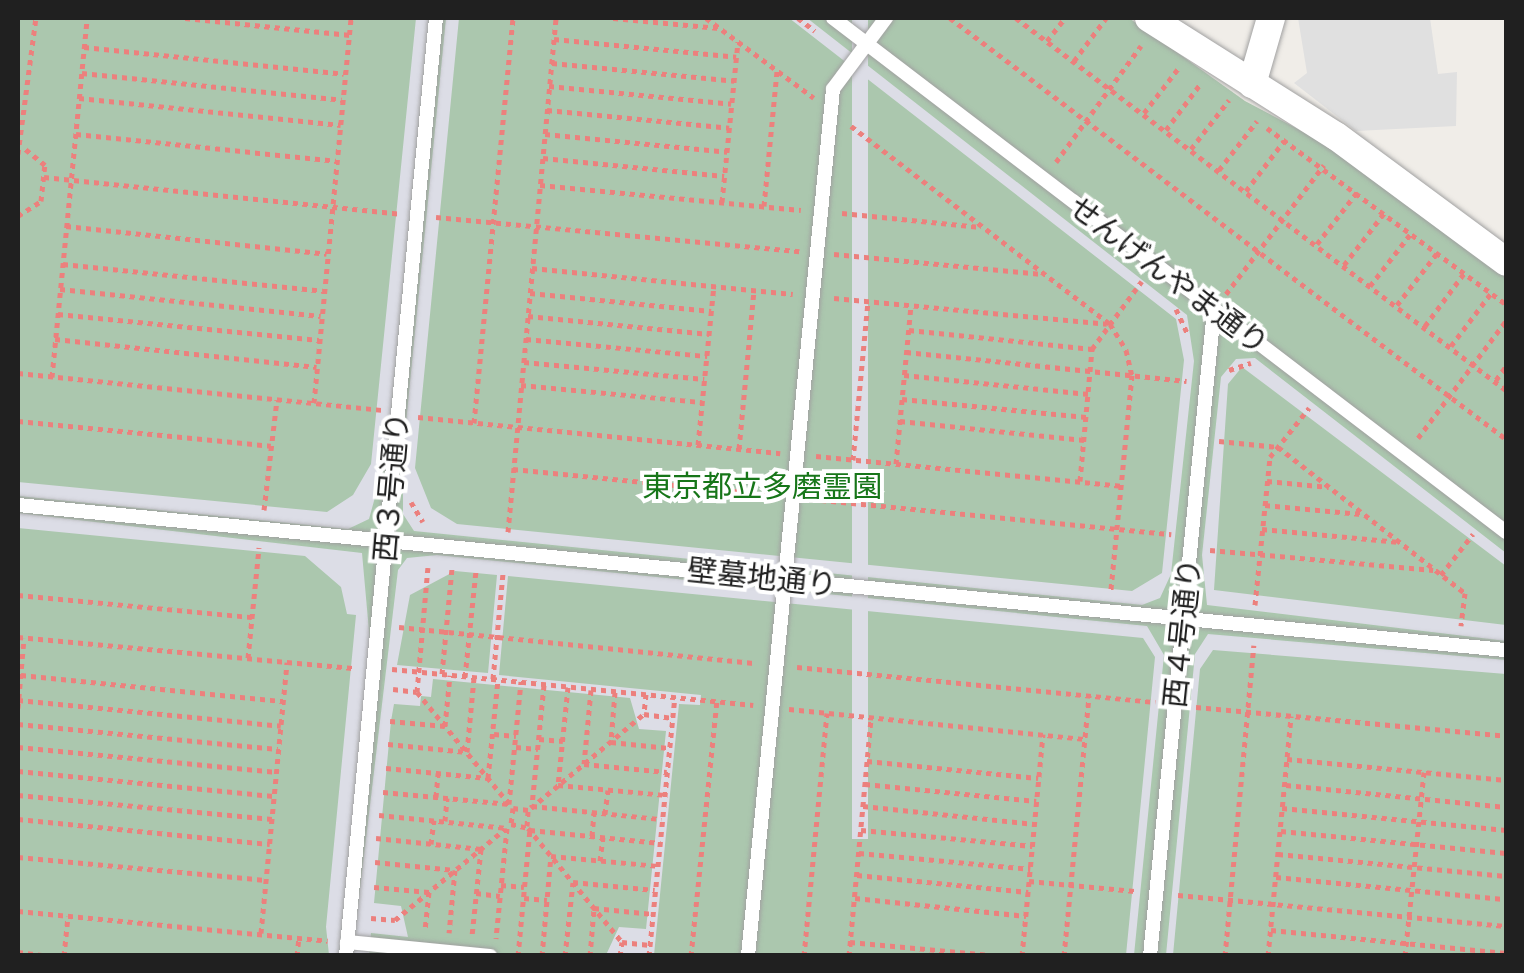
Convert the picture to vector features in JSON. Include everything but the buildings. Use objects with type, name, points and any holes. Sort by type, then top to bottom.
[{"type":"street","points":[[1240,92],[1270,18]]},
{"type":"street","points":[[1143,28],[1506,262]]},
{"type":"lane","name":"西３号通り","points":[[347,949],[436,18]]},
{"type":"lane","name":"せんげんやま通り","points":[[832,18],[1506,532]]},
{"type":"lane","points":[[748,956],[833,89],[886,18]]},
{"type":"lane","name":"西４号通り","points":[[1150,956],[1214,310]]},
{"type":"lane","name":"壁墓地通り","points":[[18,505],[1183,619],[1460,637],[1506,650]]},
{"type":"lane","points":[[347,949],[424,949],[492,956]]},
{"type":"path","points":[[18,154],[24,148],[36,18]]},
{"type":"path","points":[[52,377],[87,18]]},
{"type":"path","points":[[185,18],[350,35]]},
{"type":"path","points":[[314,403],[352,18]]},
{"type":"path","points":[[474,423],[513,18]]},
{"type":"path","points":[[507,535],[556,18]]},
{"type":"path","points":[[613,18],[719,28]]},
{"type":"path","points":[[706,18],[1110,324],[1132,376],[1110,594]]},
{"type":"path","points":[[798,18],[854,61]]},
{"type":"path","points":[[950,18],[1506,439]]},
{"type":"path","points":[[1047,41],[1065,18]]},
{"type":"path","points":[[1074,61],[1106,18]]},
{"type":"path","points":[[1020,19],[1506,390]]},
{"type":"path","points":[[1054,164],[1110,88],[1143,28],[1158,46]]},
{"type":"path","points":[[554,39],[736,57]]},
{"type":"path","points":[[722,202],[738,42]]},
{"type":"path","points":[[84,47],[346,74]]},
{"type":"path","points":[[1170,55],[1203,80],[1240,92],[1257,121],[1358,190],[1506,304]]},
{"type":"path","points":[[552,63],[734,81]]},
{"type":"path","points":[[1143,114],[1182,64]]},
{"type":"path","points":[[764,206],[777,71]]},
{"type":"path","points":[[82,73],[343,100]]},
{"type":"path","points":[[1165,131],[1203,80]]},
{"type":"path","points":[[549,86],[732,104]]},
{"type":"path","points":[[1190,150],[1240,92]]},
{"type":"path","points":[[79,98],[341,125]]},
{"type":"path","points":[[548,110],[729,128]]},
{"type":"path","points":[[1218,171],[1257,121]]},
{"type":"path","points":[[76,134],[337,161]]},
{"type":"path","points":[[545,134],[727,152]]},
{"type":"path","points":[[1246,192],[1284,141]]},
{"type":"path","points":[[18,216],[42,201],[45,165],[24,148]]},
{"type":"path","points":[[542,158],[724,176]]},
{"type":"path","points":[[1226,295],[1324,166]]},
{"type":"path","points":[[44,177],[402,214]]},
{"type":"path","points":[[540,184],[983,227]]},
{"type":"path","points":[[1316,245],[1358,190]]},
{"type":"path","points":[[401,234],[404,194]]},
{"type":"path","points":[[432,234],[435,196]]},
{"type":"path","points":[[1343,266],[1385,212]]},
{"type":"path","points":[[433,216],[1044,274]]},
{"type":"path","points":[[66,226],[328,254]]},
{"type":"path","points":[[1370,286],[1412,232]]},
{"type":"path","points":[[1396,306],[1438,252]]},
{"type":"path","points":[[63,264],[324,291]]},
{"type":"path","points":[[1127,270],[1158,293]]},
{"type":"path","points":[[1424,327],[1465,272]]},
{"type":"path","points":[[1080,482],[1092,348],[1142,281]]},
{"type":"path","points":[[698,445],[714,286]]},
{"type":"path","points":[[60,290],[322,316]]},
{"type":"path","points":[[740,449],[754,290]]},
{"type":"path","points":[[1450,347],[1492,292]]},
{"type":"path","points":[[530,293],[711,311]]},
{"type":"path","points":[[853,460],[868,301]]},
{"type":"path","points":[[896,464],[911,305]]},
{"type":"path","points":[[1174,305],[1190,344]]},
{"type":"path","points":[[58,314],[320,340]]},
{"type":"path","points":[[528,316],[709,334]]},
{"type":"path","points":[[1417,440],[1506,320]]},
{"type":"path","points":[[909,330],[1092,348]]},
{"type":"path","points":[[526,339],[707,356]]},
{"type":"path","points":[[55,340],[318,367]]},
{"type":"path","points":[[906,352],[1186,382]]},
{"type":"path","points":[[524,362],[704,380]]},
{"type":"path","points":[[1225,382],[1244,362],[1267,375]]},
{"type":"path","points":[[1495,381],[1506,366]]},
{"type":"path","points":[[1184,400],[1188,370]]},
{"type":"path","points":[[18,373],[384,410]]},
{"type":"path","points":[[904,375],[1088,394]]},
{"type":"path","points":[[521,385],[702,402]]},
{"type":"path","points":[[382,424],[386,391]]},
{"type":"path","points":[[1295,397],[1324,419]]},
{"type":"path","points":[[412,433],[416,398]]},
{"type":"path","points":[[902,399],[1086,417]]},
{"type":"path","points":[[264,510],[276,400]]},
{"type":"path","points":[[1254,608],[1267,481],[1278,447],[1309,408]]},
{"type":"path","points":[[414,417],[1121,486]]},
{"type":"path","points":[[18,420],[271,446]]},
{"type":"path","points":[[900,421],[1084,440]]},
{"type":"path","points":[[1217,459],[1221,421]]},
{"type":"path","points":[[1201,439],[1278,447],[1465,593],[1460,637]]},
{"type":"path","points":[[513,470],[1171,534]]},
{"type":"path","points":[[1267,481],[1329,488]]},
{"type":"path","points":[[412,490],[415,514],[440,528]]},
{"type":"path","points":[[1265,505],[1364,515]]},
{"type":"path","points":[[245,508],[280,512]]},
{"type":"path","points":[[1169,551],[1173,515]]},
{"type":"path","points":[[1458,523],[1484,543]]},
{"type":"path","points":[[1262,529],[1399,542]]},
{"type":"path","points":[[1207,563],[1209,532]]},
{"type":"path","points":[[490,534],[526,537]]},
{"type":"path","points":[[1438,573],[1473,534]]},
{"type":"path","points":[[240,546],[275,550]]},
{"type":"path","points":[[248,658],[258,548]]},
{"type":"path","points":[[1207,550],[1438,573]]},
{"type":"path","points":[[416,692],[428,565]]},
{"type":"path","points":[[442,674],[452,568]]},
{"type":"path","points":[[465,676],[476,570]]},
{"type":"path","points":[[488,778],[503,573]]},
{"type":"path","points":[[1091,592],[1124,595]]},
{"type":"path","points":[[18,595],[252,617]]},
{"type":"path","points":[[1237,606],[1273,610]]},
{"type":"path","points":[[396,627],[1156,702]]},
{"type":"path","points":[[1442,627],[1460,637]]},
{"type":"path","points":[[1460,637],[1476,630]]},
{"type":"path","points":[[281,726],[18,704],[21,638],[354,668]]},
{"type":"path","points":[[1239,642],[1274,645]]},
{"type":"path","points":[[1225,956],[1254,643]]},
{"type":"path","points":[[353,688],[356,650]]},
{"type":"path","points":[[261,934],[287,662]]},
{"type":"path","points":[[392,670],[1085,738]]},
{"type":"path","points":[[21,675],[283,701]]},
{"type":"path","points":[[445,726],[450,675]]},
{"type":"path","points":[[466,752],[474,678]]},
{"type":"path","points":[[492,956],[509,826],[521,682]]},
{"type":"path","points":[[518,956],[544,685]]},
{"type":"path","points":[[558,785],[568,687]]},
{"type":"path","points":[[390,688],[416,692],[511,806]]},
{"type":"path","points":[[1191,726],[1195,688]]},
{"type":"path","points":[[584,764],[591,689]]},
{"type":"path","points":[[610,742],[615,692]]},
{"type":"path","points":[[530,808],[644,714],[646,694]]},
{"type":"path","points":[[1064,956],[1089,695]]},
{"type":"path","points":[[649,956],[675,698]]},
{"type":"path","points":[[691,956],[716,702]]},
{"type":"path","points":[[1174,705],[1506,736]]},
{"type":"path","points":[[804,956],[827,713]]},
{"type":"path","points":[[644,714],[673,718]]},
{"type":"path","points":[[1268,956],[1290,716]]},
{"type":"path","points":[[848,956],[872,717]]},
{"type":"path","points":[[387,721],[445,726]]},
{"type":"path","points":[[18,724],[278,749]]},
{"type":"path","points":[[492,734],[516,736]]},
{"type":"path","points":[[1022,956],[1043,734]]},
{"type":"path","points":[[539,738],[563,741]]},
{"type":"path","points":[[610,742],[670,748]]},
{"type":"path","points":[[385,744],[466,752]]},
{"type":"path","points":[[18,747],[276,772]]},
{"type":"path","points":[[515,747],[538,749]]},
{"type":"path","points":[[1286,759],[1506,780]]},
{"type":"path","points":[[867,761],[1038,778]]},
{"type":"path","points":[[584,764],[667,772]]},
{"type":"path","points":[[383,768],[488,778]]},
{"type":"path","points":[[18,770],[274,796]]},
{"type":"path","points":[[1405,956],[1424,772]]},
{"type":"path","points":[[436,797],[438,773]]},
{"type":"path","points":[[865,784],[1036,801]]},
{"type":"path","points":[[558,785],[665,795]]},
{"type":"path","points":[[1284,785],[1506,807]]},
{"type":"path","points":[[605,814],[608,790]]},
{"type":"path","points":[[380,792],[663,819]]},
{"type":"path","points":[[18,794],[272,820]]},
{"type":"path","points":[[445,822],[447,798]]},
{"type":"path","points":[[863,806],[1034,824]]},
{"type":"path","points":[[1282,808],[1506,830]]},
{"type":"path","points":[[592,836],[594,812]]},
{"type":"path","points":[[378,815],[660,842]]},
{"type":"path","points":[[18,819],[270,844]]},
{"type":"path","points":[[432,844],[434,820]]},
{"type":"path","points":[[395,920],[509,826]]},
{"type":"path","points":[[528,828],[622,942],[650,945]]},
{"type":"path","points":[[861,830],[1032,846]]},
{"type":"path","points":[[1280,832],[1506,853]]},
{"type":"path","points":[[600,861],[603,837]]},
{"type":"path","points":[[376,838],[481,849]]},
{"type":"path","points":[[470,954],[481,849]]},
{"type":"path","points":[[858,852],[1030,870]]},
{"type":"path","points":[[1278,854],[1506,876]]},
{"type":"path","points":[[552,856],[658,866]]},
{"type":"path","points":[[542,956],[552,856]]},
{"type":"path","points":[[18,857],[266,880]]},
{"type":"path","points":[[374,862],[455,870]]},
{"type":"path","points":[[447,951],[455,870]]},
{"type":"path","points":[[856,875],[1028,892]]},
{"type":"path","points":[[1173,910],[1176,876]]},
{"type":"path","points":[[1276,877],[1506,899]]},
{"type":"path","points":[[1029,880],[1137,891]]},
{"type":"path","points":[[572,882],[656,890]]},
{"type":"path","points":[[565,956],[572,882]]},
{"type":"path","points":[[501,885],[524,887]]},
{"type":"path","points":[[371,886],[429,892]]},
{"type":"path","points":[[424,949],[429,892]]},
{"type":"path","points":[[476,893],[500,896]]},
{"type":"path","points":[[1175,894],[1506,926]]},
{"type":"path","points":[[524,898],[547,900]]},
{"type":"path","points":[[854,898],[1026,916]]},
{"type":"path","points":[[594,908],[654,914]]},
{"type":"path","points":[[590,956],[594,908]]},
{"type":"path","points":[[18,911],[324,940]]},
{"type":"path","points":[[64,956],[68,916]]},
{"type":"path","points":[[330,925],[334,956]]},
{"type":"path","points":[[1271,930],[1506,953]]},
{"type":"path","points":[[297,956],[299,938]]},
{"type":"path","points":[[620,956],[622,942]]},
{"type":"path","points":[[850,942],[1001,956]]},
{"type":"path","points":[[18,952],[50,956]]},
{"type":"green space","name":"東京都立多磨霊園","points":[[18,18],[1129,18],[1245,101],[1326,144],[1506,276],[1506,955],[18,955]]},
{"type":"shaded area","points":[[416,18],[429,18],[387,454],[369,519],[348,529],[18,496],[18,482],[327,512],[353,495],[371,464]]},
{"type":"shaded area","points":[[446,18],[459,18],[415,468],[431,508],[457,524],[1132,591],[1162,573],[1184,360],[1176,319],[789,18],[807,18],[1187,315],[1194,361],[1171,574],[1160,598],[1142,605],[414,531],[403,514],[403,453]]},
{"type":"shaded area","points":[[852,18],[868,18],[868,839],[852,839]]},
{"type":"shaded area","points":[[1298,18],[1430,18],[1438,74],[1457,72],[1456,126],[1356,131],[1294,83],[1307,73]]},
{"type":"shaded area","points":[[1255,358],[1506,553],[1506,566],[1242,367],[1228,384],[1214,590],[1506,625],[1506,641],[1207,605],[1202,555],[1221,377],[1236,359]]},
{"type":"shaded area","points":[[18,513],[362,553],[370,642],[339,955],[329,955],[326,927],[356,615],[347,614],[341,587],[305,556],[18,528]]},
{"type":"shaded area","points":[[437,555],[1147,626],[1164,655],[1134,955],[1126,955],[1155,657],[1143,638],[508,576],[499,675],[701,695],[700,705],[679,704],[654,955],[606,955],[619,927],[646,929],[666,731],[639,729],[630,698],[433,679],[431,697],[421,696],[420,706],[394,704],[391,721],[374,903],[401,906],[408,937],[371,933],[369,955],[352,956],[398,570],[407,558]],"holes":[[[455,571],[497,575],[488,673],[397,665],[410,595]]]},
{"type":"shaded area","points":[[1208,634],[1506,660],[1506,674],[1213,650],[1200,669],[1173,955],[1166,955],[1195,654]]}]
